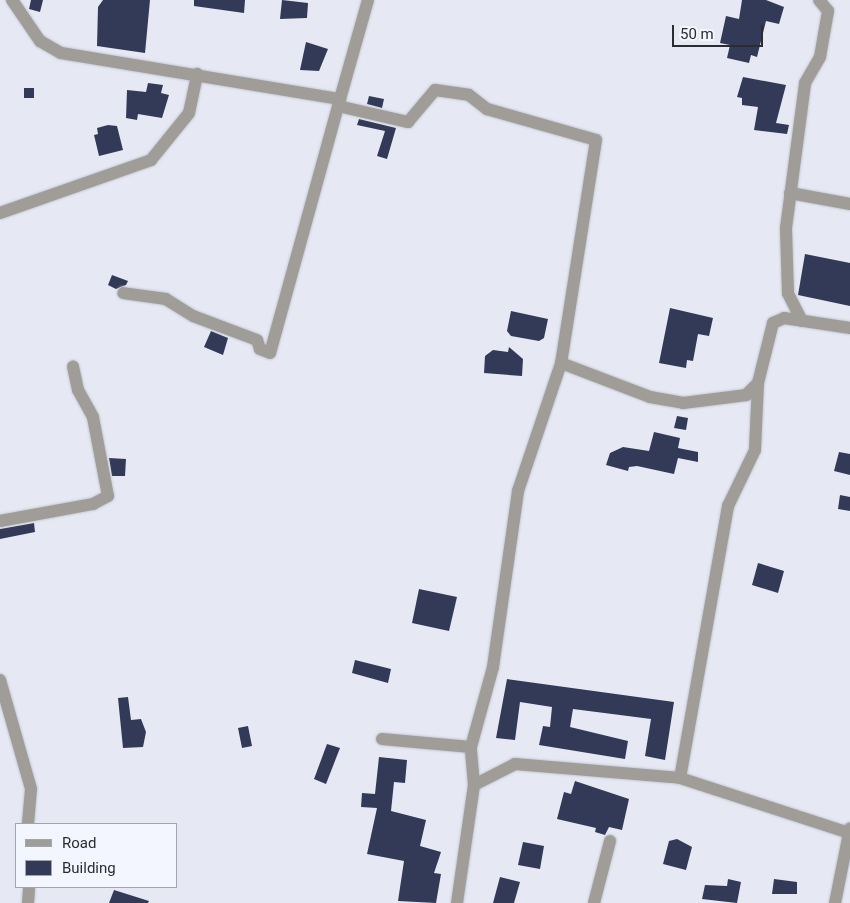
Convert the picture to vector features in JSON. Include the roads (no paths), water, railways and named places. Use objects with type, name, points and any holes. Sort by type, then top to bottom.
[{"type":"street","points":[[12,0],[40,41],[60,53],[197,74],[339,103],[408,122],[435,90],[469,95],[487,109],[596,140],[561,363],[518,491],[493,667],[471,747],[474,786],[457,903]]},
{"type":"street","points":[[123,293],[166,299],[193,316],[256,340],[260,349],[270,353],[368,0]]},
{"type":"street","points":[[802,321],[788,293],[790,193],[805,83],[820,57],[830,5],[819,0]]},
{"type":"street","points":[[0,213],[150,160],[189,112],[197,74]]},
{"type":"street","points":[[790,193],[850,204]]},
{"type":"street","points":[[680,778],[728,506],[755,450],[758,383],[773,323],[784,318],[850,328]]},
{"type":"street","points":[[561,363],[650,398],[682,403],[746,395],[758,383]]},
{"type":"street","points":[[0,521],[93,504],[108,496],[93,417],[78,390],[73,367]]},
{"type":"street","points":[[0,680],[31,789],[28,823]]},
{"type":"street","points":[[382,739],[471,747]]},
{"type":"street","points":[[474,786],[515,764],[680,778],[850,831],[835,903]]},
{"type":"street","points":[[594,903],[610,841]]},
{"type":"street","points":[[28,903],[29,888]]}]
